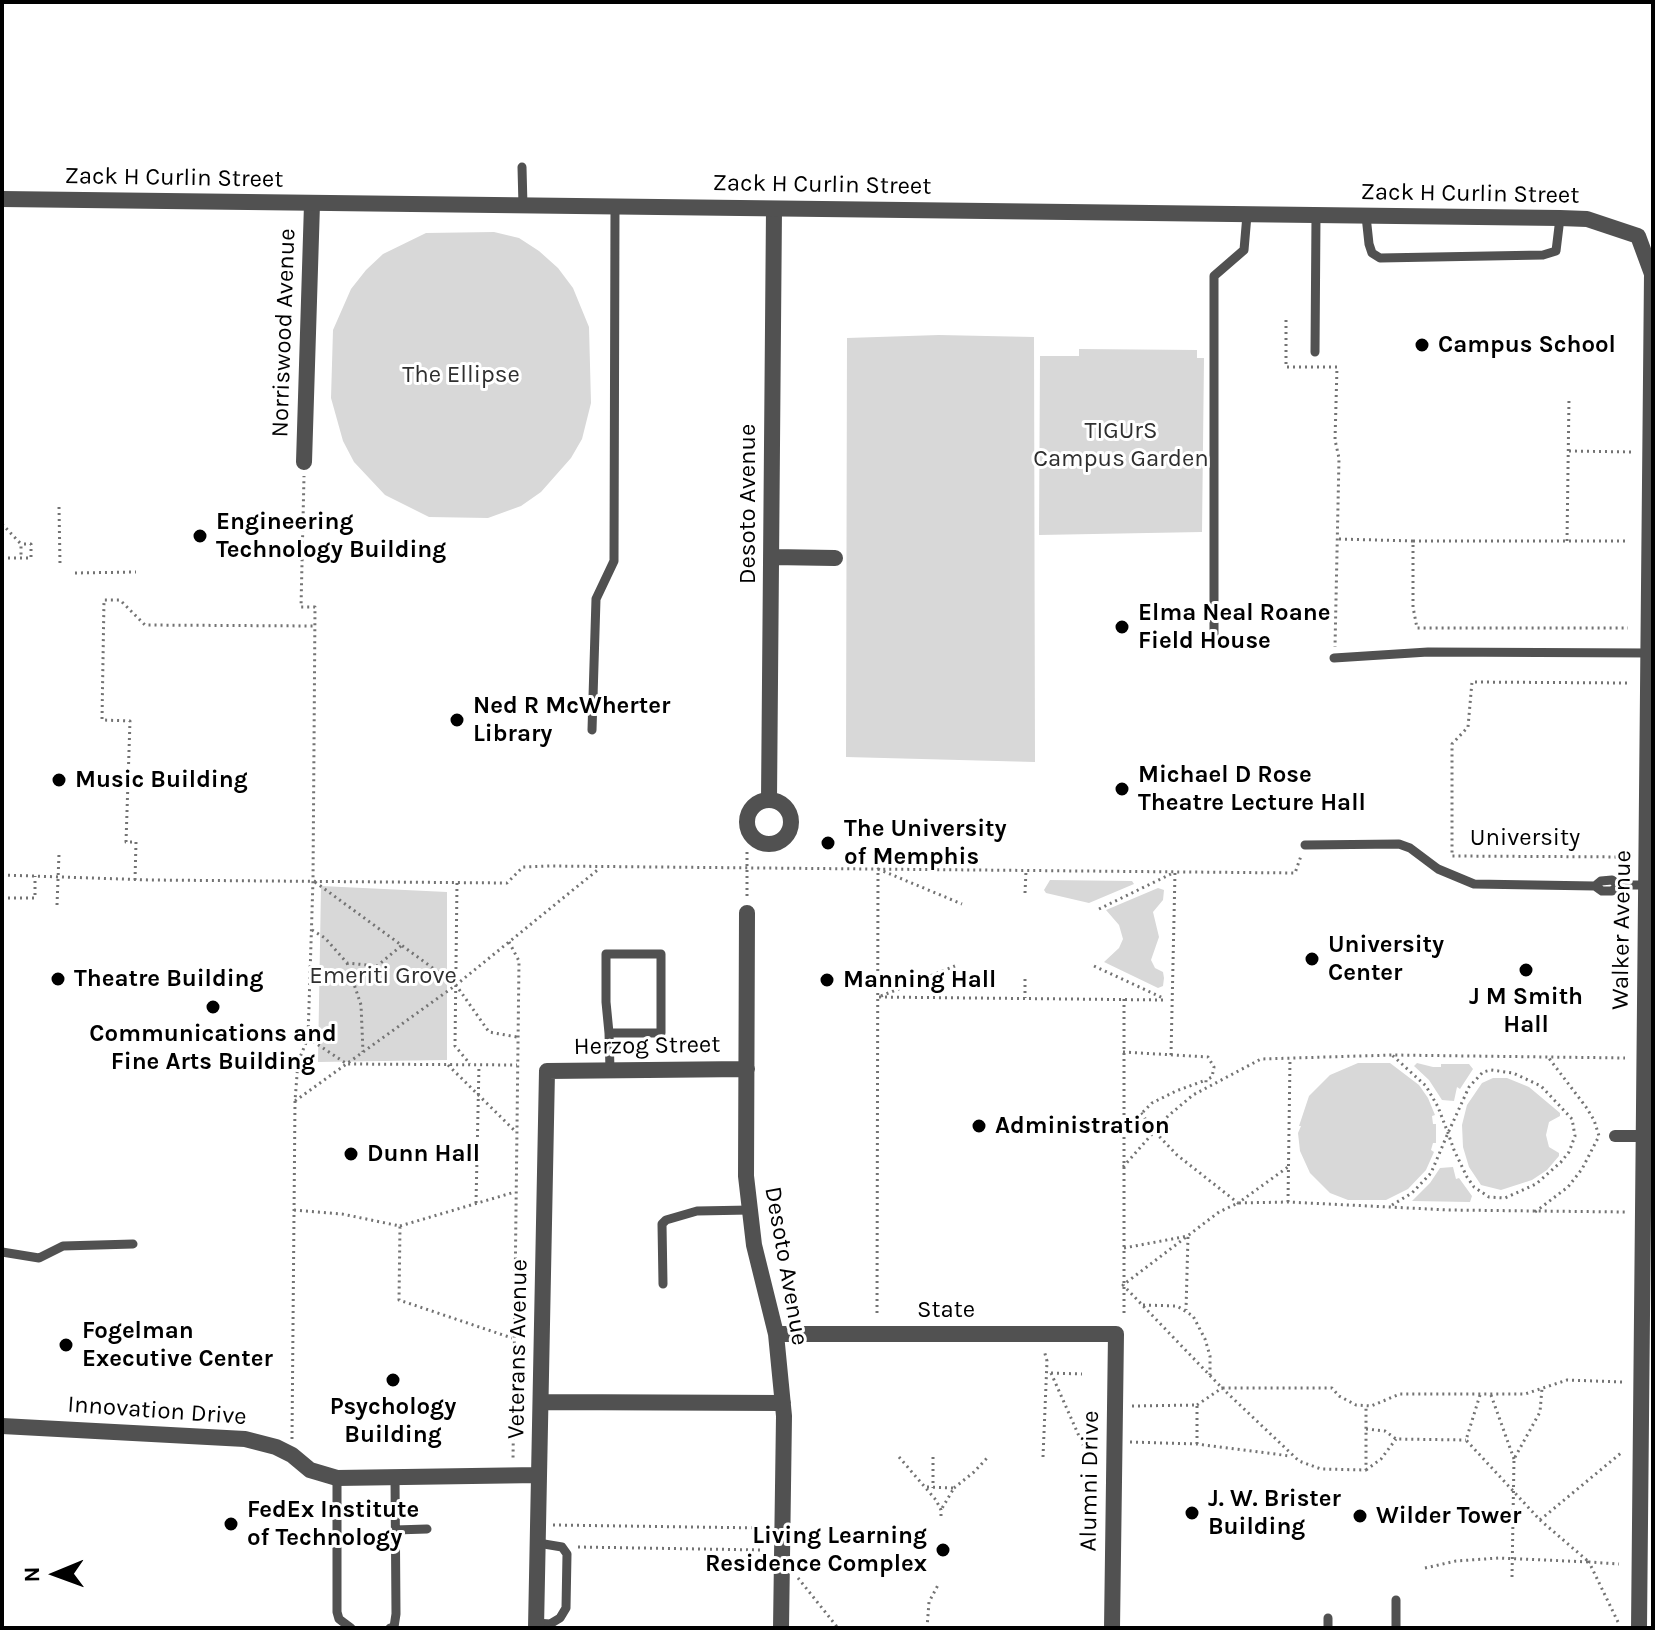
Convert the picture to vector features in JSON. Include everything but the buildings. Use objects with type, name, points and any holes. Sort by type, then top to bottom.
[{"type":"street","name":"Zack H Curlin Street","points":[[2,199],[1560,218],[1587,219],[1638,236]]},
{"type":"street","name":"Norriswood Avenue","points":[[304,462],[312,204]]},
{"type":"street","name":"Desoto Avenue","points":[[769,799],[774,209]]},
{"type":"street","name":"Walker Avenue","points":[[1638,236],[1652,274],[1639,1628]]},
{"type":"street","points":[[772,557],[835,558]]},
{"type":"street","name":"Desoto Avenue","points":[[747,913],[746,1176],[754,1245],[776,1334],[783,1403],[781,1628]]},
{"type":"street","name":"Herzog Street","points":[[547,1071],[747,1069]]},
{"type":"street","name":"Veterans Avenue","points":[[536,1626],[547,1071]]},
{"type":"street","points":[[1615,1136],[1653,1136]]},
{"type":"street","name":"State","points":[[776,1334],[1116,1334]]},
{"type":"street","name":"Alumni Drive","points":[[1112,1628],[1116,1334]]},
{"type":"street","points":[[541,1402],[783,1403]]},
{"type":"street","name":"Innovation Drive","points":[[2,1426],[245,1439],[276,1447],[310,1470],[337,1478],[539,1475]]},
{"type":"lane","points":[[522,167],[523,206]]},
{"type":"lane","points":[[592,730],[596,599],[614,561],[615,205]]},
{"type":"lane","points":[[1214,643],[1214,276],[1244,250],[1247,215]]},
{"type":"lane","points":[[1315,352],[1316,216]]},
{"type":"lane","points":[[1366,216],[1369,244],[1372,253],[1380,258],[1543,255],[1556,251],[1560,218]]},
{"type":"lane","points":[[1335,658],[1428,652],[1649,653]]},
{"type":"lane","points":[[1305,845],[1399,844],[1410,848],[1438,869],[1474,884],[1595,886],[1602,891],[1612,891],[1619,885],[1646,885]]},
{"type":"lane","points":[[609,1033],[661,1033],[661,954],[606,954],[610,1070]]},
{"type":"lane","points":[[663,1284],[662,1224],[666,1220],[697,1211],[750,1210]]},
{"type":"lane","points":[[2,1252],[39,1258],[63,1246],[133,1244]]},
{"type":"lane","points":[[337,1478],[337,1612],[339,1619],[351,1628]]},
{"type":"lane","points":[[390,1628],[394,1627],[396,1614],[395,1478]]},
{"type":"lane","points":[[395,1530],[427,1529]]},
{"type":"lane","points":[[536,1626],[550,1624],[560,1618],[566,1608],[567,1554],[562,1547],[538,1543]]},
{"type":"lane","points":[[1396,1600],[1396,1628]]},
{"type":"path","points":[[1286,320],[1286,367],[1337,367],[1335,440],[1339,458],[1339,539],[1335,558],[1335,658]]},
{"type":"path","points":[[1567,541],[1569,398]]},
{"type":"path","points":[[1568,451],[1631,452]]},
{"type":"path","points":[[292,1455],[295,1101],[298,1062],[308,1038],[313,880],[315,607],[301,607],[304,462]]},
{"type":"path","points":[[59,507],[60,564]]},
{"type":"path","points":[[2,524],[21,544],[21,558]]},
{"type":"path","points":[[1339,539],[1629,541]]},
{"type":"path","points":[[1413,541],[1413,607],[1417,628],[1628,628]]},
{"type":"path","points":[[2,558],[31,558],[31,544],[21,544]]},
{"type":"path","points":[[75,573],[136,572]]},
{"type":"path","points":[[135,880],[136,842],[126,842],[130,721],[102,720],[104,600],[120,600],[145,625],[315,626]]},
{"type":"path","name":"University","points":[[1627,683],[1472,682],[1468,727],[1452,744],[1452,856],[1647,857]]},
{"type":"path","points":[[2,875],[135,880],[507,883],[523,867],[601,866],[1295,873],[1305,845]]},
{"type":"path","points":[[747,852],[747,913]]},
{"type":"path","points":[[57,905],[59,854]]},
{"type":"path","points":[[295,1101],[456,985],[601,866]]},
{"type":"path","points":[[878,869],[962,904]]},
{"type":"path","points":[[877,1313],[878,869]]},
{"type":"path","points":[[1025,893],[1026,871]]},
{"type":"path","points":[[1099,909],[1175,872]]},
{"type":"path","points":[[1171,1055],[1175,872]]},
{"type":"path","points":[[2,898],[35,898],[35,876]]},
{"type":"path","points":[[313,880],[456,985],[489,1032],[517,1037]]},
{"type":"path","points":[[457,883],[455,1046],[470,1064]]},
{"type":"path","points":[[312,930],[325,938],[347,963],[361,1005],[363,1052]]},
{"type":"path","points":[[509,942],[519,961],[513,1476]]},
{"type":"path","points":[[347,963],[377,966],[401,946]]},
{"type":"path","points":[[955,966],[879,997],[1166,1000],[1094,966]]},
{"type":"path","points":[[1025,979],[1025,998]]},
{"type":"path","points":[[1124,999],[1124,1313]]},
{"type":"path","points":[[308,1038],[347,1064],[517,1065]]},
{"type":"path","points":[[1123,1052],[1208,1057],[1214,1067],[1212,1077],[1162,1097],[1125,1130]]},
{"type":"path","points":[[1123,1167],[1176,1109],[1206,1087],[1261,1059],[1392,1055],[1625,1058]]},
{"type":"path","points":[[1388,1207],[1422,1184],[1431,1173],[1448,1133],[1469,1087],[1483,1072],[1513,1073],[1541,1086],[1572,1119],[1575,1136],[1569,1152],[1548,1175],[1518,1193],[1489,1197],[1474,1187],[1460,1164],[1448,1133],[1426,1086],[1392,1055]]},
{"type":"path","points":[[1535,1212],[1568,1187],[1582,1169],[1599,1136],[1586,1107],[1548,1057]]},
{"type":"path","points":[[1288,1202],[1290,1059]]},
{"type":"path","points":[[447,1064],[516,1132]]},
{"type":"path","points":[[476,1203],[479,1065]]},
{"type":"path","points":[[1206,1080],[1206,1087]]},
{"type":"path","points":[[1141,1113],[1177,1155],[1238,1203],[1625,1212]]},
{"type":"path","points":[[1123,1285],[1219,1212],[1238,1203],[1288,1167]]},
{"type":"path","points":[[294,1210],[342,1214],[400,1226],[515,1192]]},
{"type":"path","points":[[400,1226],[399,1300],[514,1338]]},
{"type":"path","points":[[1124,1248],[1188,1236]]},
{"type":"path","points":[[1186,1310],[1188,1236]]},
{"type":"path","points":[[1123,1285],[1209,1375],[1299,1461],[1321,1469],[1366,1470],[1381,1459],[1396,1439]]},
{"type":"path","points":[[1143,1305],[1167,1304],[1186,1310],[1193,1316],[1205,1339],[1212,1365],[1209,1375]]},
{"type":"path","points":[[1041,1344],[1049,1373],[1043,1457]]},
{"type":"path","points":[[1049,1373],[1082,1374]]},
{"type":"path","points":[[1049,1373],[1083,1445]]},
{"type":"path","points":[[1123,1406],[1197,1405],[1222,1388],[1332,1388],[1339,1396],[1356,1405],[1371,1406],[1400,1394],[1525,1394],[1567,1380],[1622,1382]]},
{"type":"path","points":[[1514,1459],[1540,1412],[1542,1387]]},
{"type":"path","points":[[1466,1440],[1480,1394]]},
{"type":"path","points":[[1490,1394],[1514,1459],[1512,1577]]},
{"type":"path","points":[[1197,1405],[1197,1444]]},
{"type":"path","points":[[1366,1405],[1366,1470]]},
{"type":"path","points":[[1366,1429],[1385,1431],[1396,1439],[1466,1440],[1540,1520],[1589,1562],[1618,1622]]},
{"type":"path","points":[[1123,1442],[1197,1444],[1293,1457]]},
{"type":"path","points":[[1540,1520],[1621,1453]]},
{"type":"path","points":[[899,1457],[941,1510]]},
{"type":"path","points":[[933,1457],[933,1488]]},
{"type":"path","points":[[941,1520],[941,1510],[954,1488],[988,1457]]},
{"type":"path","points":[[925,1487],[954,1488]]},
{"type":"path","points":[[549,1525],[763,1528]]},
{"type":"path","points":[[562,1547],[763,1550]]},
{"type":"path","points":[[1425,1568],[1456,1561],[1512,1559],[1619,1564]]},
{"type":"path","points":[[794,1572],[838,1628]]},
{"type":"path","points":[[927,1628],[929,1602],[938,1585]]},
{"type":"green space","name":"The Ellipse","points":[[494,232],[519,238],[539,251],[558,268],[573,288],[589,327],[591,403],[582,439],[571,458],[541,492],[521,506],[488,518],[429,517],[385,495],[354,462],[343,441],[331,398],[333,330],[351,289],[383,254],[426,233]]},
{"type":"green space","points":[[939,335],[1034,337],[1035,762],[846,757],[847,338]]},
{"type":"green space","name":"TIGUrS Campus Garden","points":[[1079,349],[1197,350],[1197,358],[1204,358],[1202,532],[1039,535],[1040,356],[1079,356]]},
{"type":"green space","points":[[1050,880],[1132,881],[1134,884],[1089,903],[1046,893],[1044,890]]},
{"type":"green space","name":"Emeriti Grove","points":[[321,886],[447,892],[447,1060],[318,1062]]},
{"type":"green space","points":[[1158,888],[1164,890],[1163,900],[1153,912],[1159,937],[1151,960],[1155,968],[1163,972],[1163,986],[1158,988],[1104,962],[1119,948],[1123,939],[1119,925],[1106,910]]},
{"type":"green space","points":[[1358,1063],[1390,1063],[1419,1085],[1435,1115],[1432,1116],[1433,1124],[1436,1124],[1436,1143],[1433,1143],[1431,1150],[1434,1152],[1426,1170],[1408,1189],[1386,1200],[1348,1200],[1330,1193],[1310,1173],[1300,1151],[1299,1126],[1309,1096],[1330,1075]]},
{"type":"green space","points":[[1417,1063],[1433,1067],[1469,1064],[1473,1069],[1460,1089],[1457,1087],[1454,1101],[1442,1100],[1429,1080],[1414,1066]]},
{"type":"green space","points":[[1493,1078],[1507,1078],[1529,1087],[1560,1113],[1549,1122],[1546,1135],[1549,1147],[1559,1156],[1547,1170],[1532,1180],[1501,1190],[1481,1185],[1469,1167],[1463,1147],[1462,1125],[1467,1105],[1482,1083]]},
{"type":"green space","points":[[1453,1167],[1456,1179],[1459,1178],[1472,1196],[1470,1202],[1412,1201],[1440,1168]]},
{"type":"place","name":"Campus School","points":[[1422,345]]},
{"type":"place","name":"Engineering Technology Building","points":[[200,536]]},
{"type":"place","name":"Elma Neal Roane Field House","points":[[1122,627]]},
{"type":"place","name":"Ned R McWherter Library","points":[[457,720]]},
{"type":"place","name":"Music Building","points":[[59,780]]},
{"type":"place","name":"Michael D Rose Theatre Lecture Hall","points":[[1122,789]]},
{"type":"place","name":"The University of Memphis","points":[[828,843]]},
{"type":"place","name":"University Center","points":[[1312,959]]},
{"type":"place","name":"J M Smith Hall","points":[[1526,970]]},
{"type":"place","name":"Theatre Building","points":[[58,979]]},
{"type":"place","name":"Manning Hall","points":[[827,980]]},
{"type":"place","name":"Communications and Fine Arts Building","points":[[213,1007]]},
{"type":"place","name":"Administration","points":[[979,1126]]},
{"type":"place","name":"Dunn Hall","points":[[351,1154]]},
{"type":"place","name":"Fogelman Executive Center","points":[[66,1345]]},
{"type":"place","name":"Psychology Building","points":[[393,1380]]},
{"type":"place","name":"J. W. Brister Building","points":[[1192,1513]]},
{"type":"place","name":"Wilder Tower","points":[[1360,1516]]},
{"type":"place","name":"FedEx Institute of Technology","points":[[231,1524]]},
{"type":"place","name":"Living Learning Residence Complex","points":[[943,1550]]}]
